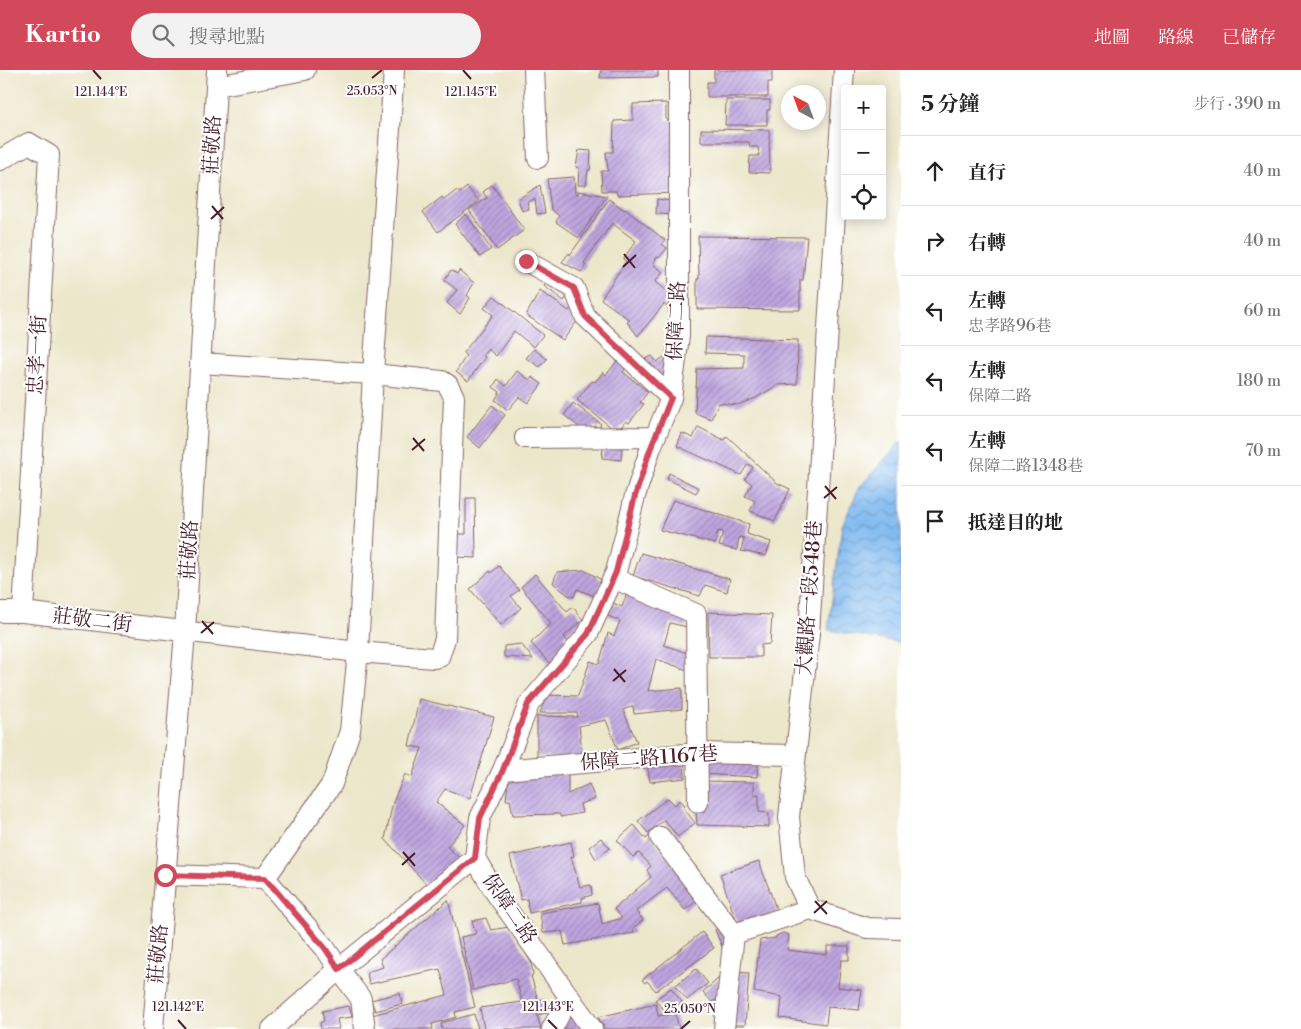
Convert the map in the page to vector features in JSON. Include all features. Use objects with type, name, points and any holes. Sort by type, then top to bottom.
[{"type":"street","points":[[217,78],[305,70]]},
{"type":"street","points":[[265,878],[332,784],[350,731],[358,652],[373,374],[394,70]]},
{"type":"street","points":[[534,70],[538,158]]},
{"type":"street","name":"保障二路","points":[[592,1029],[495,892],[475,858],[480,818],[503,770],[528,704],[588,634],[613,578],[635,496],[655,437],[671,398],[679,336],[679,70]]},
{"type":"street","name":"大觀路一段548巷","points":[[810,909],[795,877],[789,817],[809,634],[844,70]]},
{"type":"street","name":"莊敬路","points":[[153,1029],[185,632],[217,78]]},
{"type":"street","name":"忠孝一街","points":[[0,160],[29,144],[49,155],[23,612]]},
{"type":"street","points":[[526,261],[574,288],[585,316],[671,398]]},
{"type":"street","points":[[200,363],[373,374]]},
{"type":"street","name":"莊敬二街","points":[[0,612],[23,612],[358,652],[434,658],[439,656],[445,639],[454,397],[448,385],[442,381],[373,374]]},
{"type":"street","points":[[525,438],[655,437]]},
{"type":"street","points":[[613,578],[696,614],[698,802]]},
{"type":"street","name":"保障二路1167巷","points":[[503,770],[697,753],[796,755]]},
{"type":"street","points":[[660,837],[734,934],[724,1029]]},
{"type":"street","points":[[272,1029],[339,969],[475,858]]},
{"type":"street","points":[[165,875],[265,878],[325,948],[361,999],[365,1029]]},
{"type":"street","points":[[734,934],[810,909],[868,928],[901,929]]},
{"type":"street","points":[[552,1029],[569,996]]},
{"type":"water","points":[[901,441],[901,643],[828,630],[842,526],[859,488]]},
{"type":"building","points":[[601,70],[658,70],[658,77],[600,78]]},
{"type":"building","points":[[714,70],[772,70],[772,82],[768,82],[768,97],[707,97],[707,82],[714,82]]},
{"type":"building","points":[[726,100],[770,100],[770,110],[767,110],[767,125],[725,125]]},
{"type":"building","points":[[666,103],[666,120],[676,120],[678,193],[617,195],[616,191],[602,191],[601,171],[608,171],[606,152],[613,152],[614,121],[633,120],[633,104]]},
{"type":"building","points":[[701,129],[769,130],[770,173],[749,172],[750,156],[759,156],[758,147],[750,147],[749,142],[701,142]]},
{"type":"building","points":[[579,150],[591,151],[590,170],[588,170],[586,185],[578,185],[579,168],[576,167]]},
{"type":"building","points":[[574,177],[575,193],[578,194],[578,191],[607,196],[579,238],[556,222],[559,216],[551,209],[547,179]]},
{"type":"building","points":[[492,185],[524,230],[497,250],[469,210],[487,198],[483,192]]},
{"type":"building","points":[[540,185],[545,213],[537,214],[535,199],[527,202],[529,209],[522,211],[518,199]]},
{"type":"building","points":[[467,187],[479,201],[438,232],[423,212],[442,197],[444,200],[457,190],[460,193]]},
{"type":"building","points":[[609,199],[665,240],[662,244],[667,248],[659,258],[657,257],[653,264],[663,272],[655,282],[680,302],[680,316],[664,304],[638,336],[627,322],[630,320],[601,299],[626,261],[623,259],[636,241],[612,223],[584,263],[586,265],[581,272],[562,262],[569,253],[570,255]]},
{"type":"building","points":[[657,199],[679,202],[679,215],[656,214]]},
{"type":"building","points":[[466,214],[491,249],[480,257],[455,224]]},
{"type":"building","points":[[698,236],[807,237],[803,280],[800,280],[800,310],[697,309],[697,279],[699,279]]},
{"type":"building","points":[[451,270],[457,274],[459,270],[474,283],[467,295],[470,298],[460,314],[447,303],[457,290],[444,280]]},
{"type":"building","points":[[553,272],[572,290],[564,301],[544,286]]},
{"type":"building","points":[[540,291],[569,311],[571,308],[581,316],[563,340],[526,315]]},
{"type":"building","points":[[494,296],[543,335],[534,347],[514,331],[496,356],[488,349],[483,355],[485,357],[468,381],[456,372],[466,356],[463,353],[493,315],[484,308]]},
{"type":"building","points":[[706,337],[798,340],[797,384],[778,385],[756,398],[737,405],[719,403],[711,419],[695,413],[697,369],[744,368],[744,354],[705,353]]},
{"type":"building","points":[[534,349],[547,359],[540,367],[526,358]]},
{"type":"building","points":[[668,354],[662,385],[642,360],[652,356],[657,362]]},
{"type":"building","points":[[618,360],[627,366],[623,372],[648,392],[640,402],[644,404],[629,423],[626,421],[617,432],[577,400],[592,381],[595,382],[603,372],[606,375]]},
{"type":"building","points":[[517,371],[530,380],[532,377],[542,384],[528,403],[519,397],[508,410],[495,400],[500,392],[493,387],[498,379],[506,386]]},
{"type":"building","points":[[573,403],[601,424],[598,428],[595,426],[588,434],[564,415]]},
{"type":"building","points":[[492,405],[505,415],[480,448],[467,437]]},
{"type":"building","points":[[698,427],[724,440],[727,436],[777,483],[790,489],[775,521],[750,511],[755,501],[745,496],[752,484],[745,479],[753,467],[748,464],[741,475],[677,446],[682,433],[693,438]]},
{"type":"building","points":[[603,446],[622,448],[621,460],[602,458]]},
{"type":"building","points":[[669,473],[699,488],[696,493],[667,479]]},
{"type":"building","points":[[466,498],[475,498],[476,558],[457,557],[458,534],[466,534]]},
{"type":"building","points":[[673,500],[749,524],[747,534],[771,542],[766,556],[741,551],[744,538],[739,537],[737,550],[719,546],[723,532],[718,531],[715,544],[660,530]]},
{"type":"building","points":[[641,553],[730,579],[727,592],[705,585],[700,596],[633,576]]},
{"type":"building","points":[[499,566],[519,590],[511,596],[521,608],[501,625],[470,589],[490,571],[491,573]]},
{"type":"building","points":[[584,570],[602,580],[597,597],[577,589],[574,597],[568,595],[553,583],[557,572]]},
{"type":"building","points":[[535,574],[567,612],[573,607],[583,620],[564,636],[570,645],[549,663],[531,643],[551,623],[521,587]]},
{"type":"building","points":[[627,593],[686,617],[687,627],[670,623],[664,645],[690,654],[690,671],[656,659],[648,691],[682,688],[682,709],[634,714],[633,706],[623,710],[637,742],[618,750],[606,720],[579,726],[583,759],[537,757],[537,716],[578,717],[577,713],[540,713],[547,695],[578,696],[590,661],[599,664],[608,633],[614,636],[620,621],[608,616],[613,603],[622,607]]},
{"type":"building","points":[[708,612],[772,615],[770,644],[761,645],[761,657],[709,657]]},
{"type":"building","points":[[521,644],[533,659],[504,657],[504,646]]},
{"type":"building","points":[[419,699],[494,717],[470,798],[445,789],[436,802],[465,825],[447,847],[462,860],[429,887],[385,839],[393,802],[405,774],[412,777],[422,748],[409,746]]},
{"type":"building","points":[[700,755],[758,759],[757,777],[700,774]]},
{"type":"building","points":[[684,760],[685,778],[650,782],[647,764]]},
{"type":"building","points":[[509,771],[568,771],[568,794],[589,784],[595,799],[580,804],[582,813],[560,817],[560,814],[513,815],[510,800],[506,800]]},
{"type":"building","points":[[700,781],[754,782],[754,795],[759,794],[759,812],[769,813],[769,827],[697,825],[696,811]]},
{"type":"building","points":[[668,798],[675,805],[680,800],[695,823],[678,837],[664,820],[648,833],[638,821]]},
{"type":"building","points":[[634,825],[646,839],[650,835],[700,898],[685,910],[667,888],[636,911],[643,920],[633,928],[634,933],[565,945],[562,931],[543,933],[540,913],[598,903],[602,924],[622,918],[614,909],[651,877],[647,870],[651,866],[639,853],[633,857],[617,840]]},
{"type":"building","points":[[601,838],[610,848],[596,859],[589,847]]},
{"type":"building","points":[[571,842],[574,856],[571,857],[580,887],[591,885],[592,895],[582,898],[582,902],[529,913],[527,899],[521,900],[510,856]]},
{"type":"building","points":[[759,861],[778,914],[738,926],[720,874]]},
{"type":"building","points":[[448,900],[475,1007],[455,1012],[456,1017],[432,1024],[433,1029],[376,1029],[372,1015],[447,995],[440,969],[369,984],[367,972],[383,967],[380,959]]},
{"type":"building","points":[[486,918],[491,930],[509,927],[531,962],[533,975],[531,976],[538,1000],[544,999],[547,1013],[537,1015],[541,1029],[484,1029],[480,1008],[522,1002],[516,979],[473,990],[461,937],[476,934],[472,921]]},
{"type":"building","points":[[722,926],[730,945],[723,949],[715,930]]},
{"type":"building","points":[[702,932],[714,948],[656,991],[647,981],[645,983],[642,980]]},
{"type":"building","points":[[783,933],[789,935],[787,950],[827,955],[827,946],[849,946],[849,960],[841,960],[838,987],[862,990],[859,1010],[828,1007],[826,1024],[780,1018],[782,997],[754,992],[760,940],[776,938],[776,936]]},
{"type":"building","points":[[696,969],[708,983],[687,1000],[675,986]]},
{"type":"building","points":[[734,972],[749,973],[745,1025],[730,1025]]},
{"type":"building","points":[[719,978],[717,999],[712,1002],[703,992]]},
{"type":"building","points":[[671,988],[682,1002],[667,1013],[655,1000]]},
{"type":"building","points":[[400,993],[402,1004],[375,1011],[371,1000]]},
{"type":"building","points":[[656,1004],[658,1016],[675,1013],[679,1029],[605,1029],[598,1017]]},
{"type":"building","points":[[349,1006],[352,1017],[337,1019],[339,1029],[321,1029],[320,1023],[324,1021],[322,1011]]},
{"type":"building","points":[[474,1014],[478,1029],[442,1029],[441,1023]]},
{"type":"building","points":[[574,1017],[582,1029],[561,1029],[565,1021]]},
{"type":"route","points":[[165,875],[265,878],[325,948],[339,969],[475,858],[480,818],[503,770],[528,704],[588,634],[616,572],[635,496],[650,450],[671,398],[585,316],[574,288],[526,261]]}]
